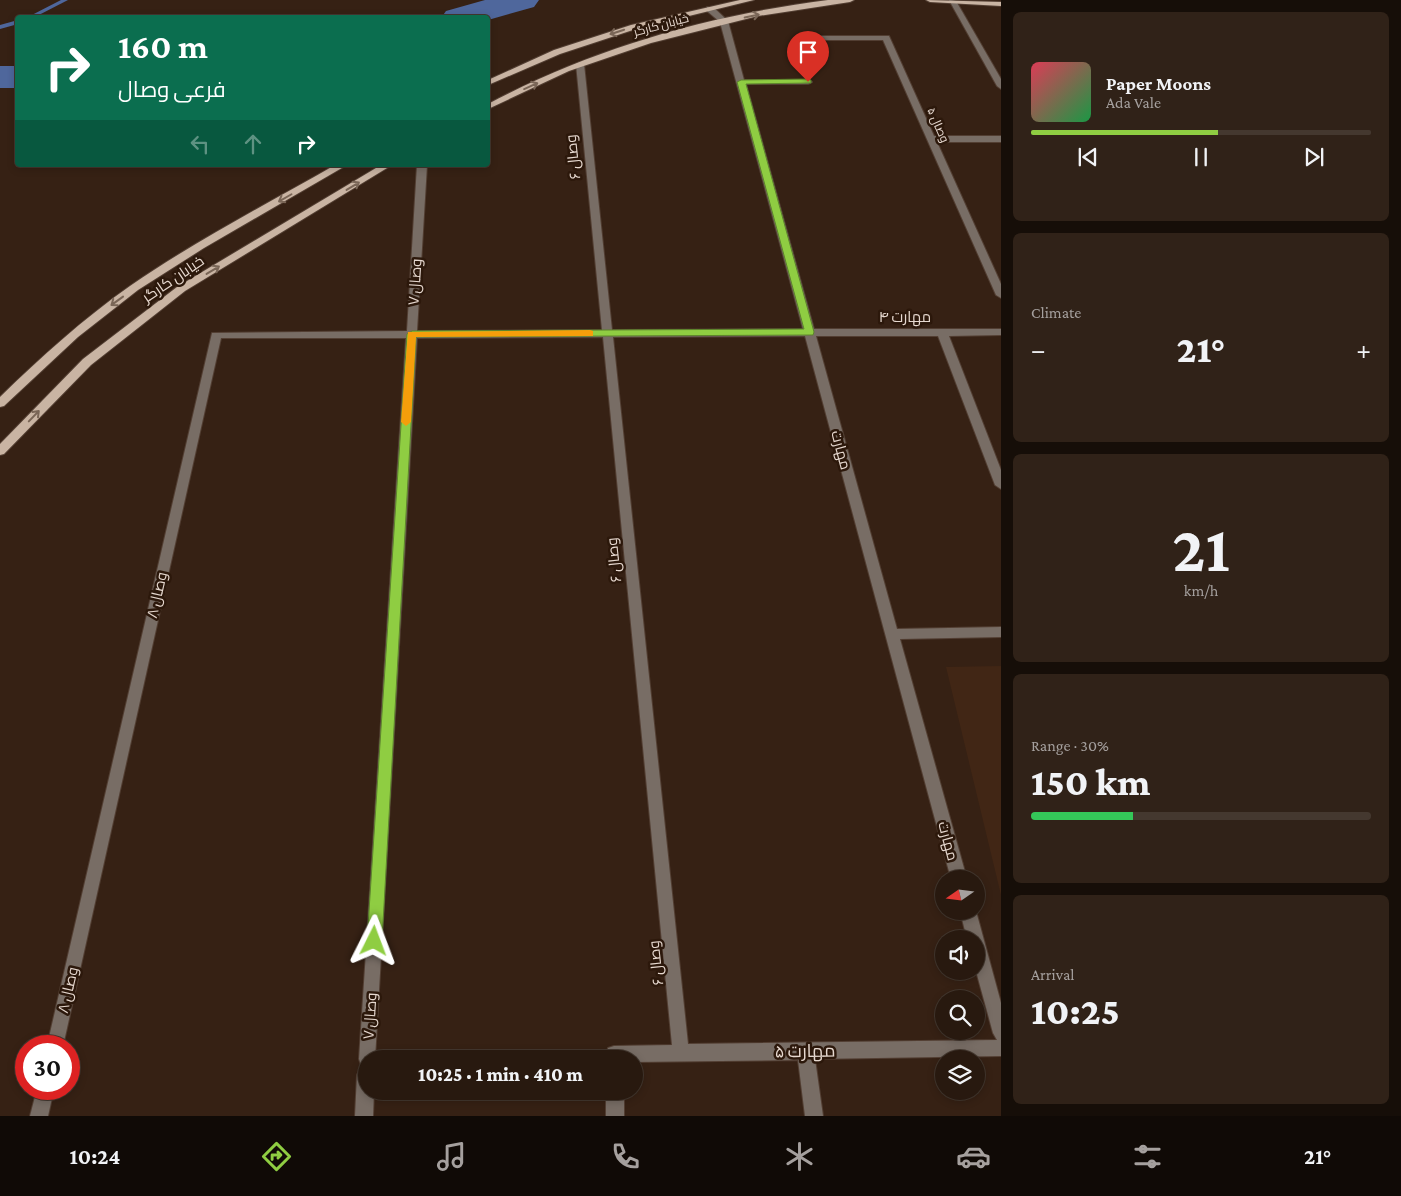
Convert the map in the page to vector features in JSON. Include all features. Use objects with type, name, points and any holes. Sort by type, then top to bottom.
[{"type":"main road","name":"خیابان کارگر","points":[[490,82],[557,52],[634,27],[750,0]]},
{"type":"main road","name":"خیابان کارگر","points":[[490,106],[580,64],[650,40],[787,8],[850,0]]},
{"type":"main road","points":[[930,0],[1001,4]]},
{"type":"main road","name":"خیابان کارگر","points":[[0,403],[54,350],[154,274],[339,167]]},
{"type":"main road","name":"خیابان کارگر","points":[[0,451],[87,362],[181,289],[385,167]]},
{"type":"street","points":[[952,1],[1001,86]]},
{"type":"street","points":[[710,8],[724,22]]},
{"type":"street","name":"مهارت","points":[[724,22],[957,870]]},
{"type":"street","name":"وصال ۵","points":[[805,38],[886,38],[1001,295]]},
{"type":"street","name":"وصال ۶","points":[[580,64],[681,1054]]},
{"type":"street","points":[[741,82],[808,82]]},
{"type":"street","points":[[931,139],[1001,139]]},
{"type":"street","name":"وصال ۷","points":[[368,1050],[422,167]]},
{"type":"street","points":[[942,332],[1001,485]]},
{"type":"street","name":"مهارت ۴","points":[[412,334],[1001,332]]},
{"type":"street","name":"وصال ۸","points":[[57,1035],[216,335],[412,334]]},
{"type":"street","points":[[892,634],[1001,632]]},
{"type":"street","points":[[985,975],[1001,1033]]},
{"type":"street","name":"مهارت ۵","points":[[643,1054],[1001,1048]]},
{"type":"street","points":[[805,1051],[814,1116]]},
{"type":"street","points":[[39,1116],[43,1100]]},
{"type":"street","points":[[364,1116],[365,1100]]},
{"type":"street","points":[[615,1100],[616,1116]]},
{"type":"shaded area","points":[[1001,666],[1001,895],[946,667]]},
{"type":"waterway","points":[[34,15],[65,0]]},
{"type":"waterway","points":[[469,15],[522,0]]},
{"type":"waterway","points":[[0,27],[15,23]]},
{"type":"waterway","points":[[0,77],[15,77]]},
{"type":"slow traffic","points":[[406,422],[412,334],[590,333]]},
{"type":"route","points":[[374,941],[412,334],[809,332],[741,82],[808,82]]}]
